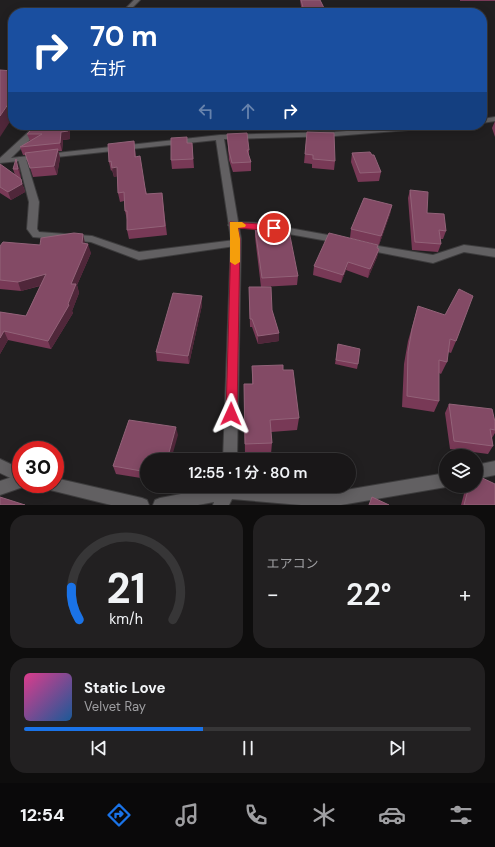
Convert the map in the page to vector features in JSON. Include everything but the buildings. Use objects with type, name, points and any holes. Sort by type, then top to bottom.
[{"type":"street","points":[[129,8],[137,0]]},
{"type":"street","points":[[1,161],[35,130]]},
{"type":"street","points":[[1,161],[220,137],[335,134],[384,130]]},
{"type":"street","points":[[220,137],[236,243],[230,453]]},
{"type":"street","points":[[22,159],[34,202],[32,229],[36,235],[92,240],[139,256],[236,243]]},
{"type":"street","points":[[233,224],[261,226],[325,236],[351,243],[433,259],[464,248],[495,253]]},
{"type":"street","points":[[0,466],[12,472]]},
{"type":"street","points":[[483,471],[495,468]]},
{"type":"street","points":[[266,493],[328,500],[439,481]]},
{"type":"street","points":[[0,488],[12,484]]},
{"type":"street","points":[[64,487],[142,505]]},
{"type":"street","points":[[160,505],[212,493]]},
{"type":"street","points":[[220,505],[228,493]]},
{"type":"slow traffic","points":[[235,262],[236,239],[233,224],[242,225]]},
{"type":"route","points":[[231,414],[236,239],[233,224],[274,228]]}]
